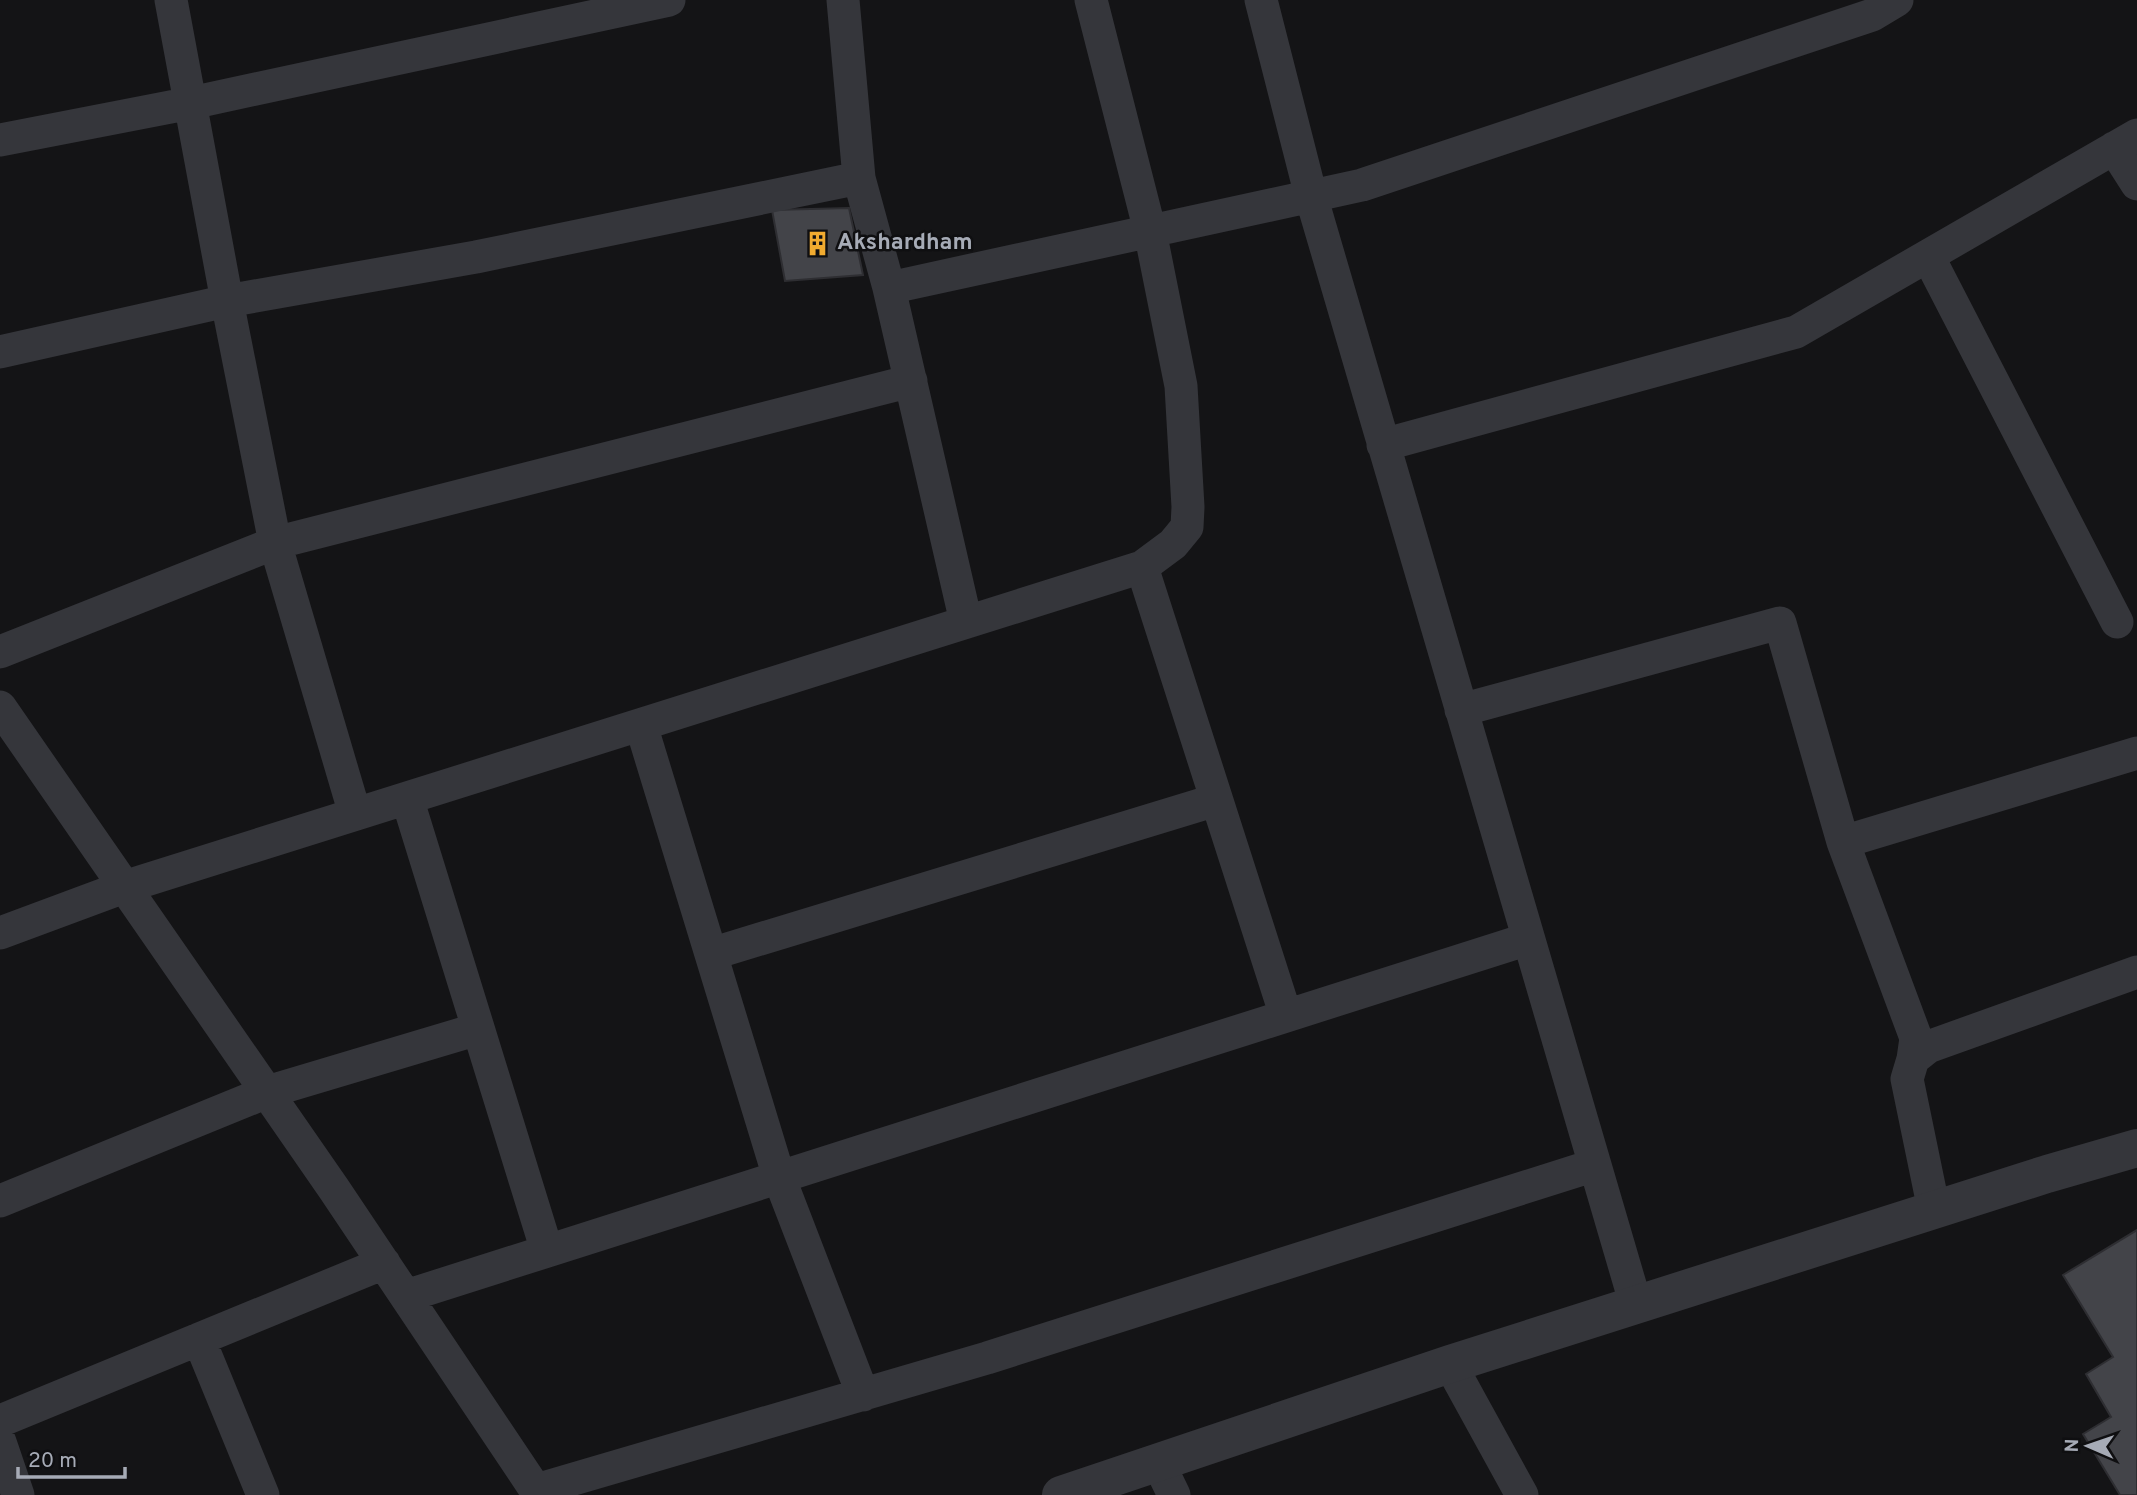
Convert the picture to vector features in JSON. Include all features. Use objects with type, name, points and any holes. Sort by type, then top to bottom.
[{"type":"street","points":[[171,0],[275,544],[355,814]]},
{"type":"street","points":[[0,140],[191,103],[669,0]]},
{"type":"street","points":[[843,0],[859,178],[889,288],[966,622]]},
{"type":"street","points":[[0,933],[124,887],[1142,567],[1173,544],[1187,527],[1181,386],[1150,231],[1091,0]]},
{"type":"street","points":[[1261,0],[1311,196],[1636,1305]]},
{"type":"street","points":[[889,288],[1362,185],[1872,15],[1897,0]]},
{"type":"street","points":[[1383,445],[1796,332],[2126,142],[2137,184]]},
{"type":"street","points":[[0,352],[227,301],[476,257],[859,178]]},
{"type":"street","points":[[1928,256],[2117,622]]},
{"type":"street","points":[[0,652],[275,544],[911,381]]},
{"type":"street","points":[[1142,567],[1286,1016]]},
{"type":"street","points":[[1461,710],[1780,623],[1843,842],[1916,1038],[1907,1079],[1934,1210]]},
{"type":"street","points":[[0,707],[267,1092],[538,1493],[987,1358],[1595,1165]]},
{"type":"street","points":[[641,725],[779,1177],[863,1395]]},
{"type":"street","points":[[1843,842],[2137,753]]},
{"type":"street","points":[[407,798],[547,1251]]},
{"type":"street","points":[[711,954],[1216,800]]},
{"type":"street","points":[[406,1296],[1528,939]]},
{"type":"street","points":[[1913,1059],[1928,1047],[2137,972]]},
{"type":"street","points":[[0,1201],[267,1092],[478,1029]]},
{"type":"street","points":[[1061,1495],[1166,1479],[1450,1364],[2137,1148]]},
{"type":"street","points":[[0,1421],[384,1263]]},
{"type":"street","points":[[199,1339],[263,1495]]},
{"type":"street","points":[[1450,1364],[1522,1495]]},
{"type":"street","points":[[0,1442],[18,1495]]},
{"type":"building","name":"Akshardham","points":[[849,208],[863,275],[785,281],[772,210]]},
{"type":"building","points":[[2137,1230],[2137,1495],[2120,1495],[2083,1434],[2111,1417],[2086,1374],[2113,1357],[2063,1275]]},
{"type":"place","name":"Akshardham","points":[[817,243]]}]
